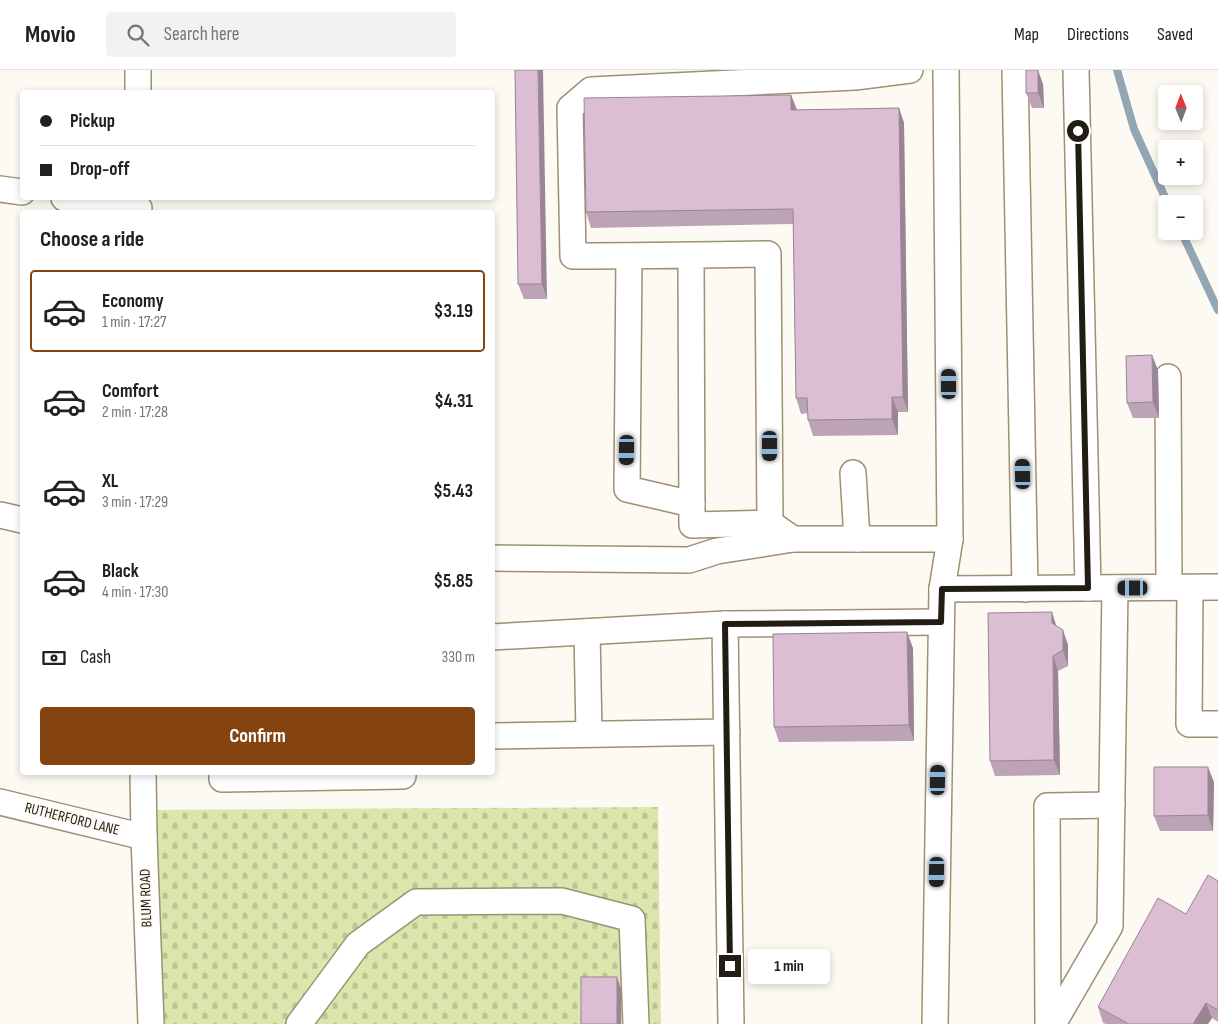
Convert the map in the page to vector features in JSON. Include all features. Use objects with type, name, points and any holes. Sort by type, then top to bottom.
[{"type":"street","points":[[138,70],[138,90]]},
{"type":"street","points":[[770,523],[768,254],[573,256],[570,108],[591,90],[855,77],[910,70]]},
{"type":"street","points":[[935,1024],[942,589],[950,539],[946,70]]},
{"type":"street","points":[[1015,70],[1025,589]]},
{"type":"street","points":[[1076,70],[1088,588]]},
{"type":"street","points":[[0,189],[20,192]]},
{"type":"street","points":[[83,200],[139,206]]},
{"type":"street","points":[[691,255],[692,525],[770,523],[793,539]]},
{"type":"street","points":[[629,256],[627,488],[692,504]]},
{"type":"street","points":[[1168,377],[1179,588],[1189,724],[1218,724]]},
{"type":"street","points":[[853,473],[856,539]]},
{"type":"street","points":[[0,515],[20,520]]},
{"type":"street","points":[[495,558],[689,560],[717,551],[793,539],[950,539]]},
{"type":"street","points":[[942,589],[1218,587]]},
{"type":"street","points":[[1054,1024],[1110,926],[1115,588]]},
{"type":"street","points":[[495,637],[725,624],[941,622]]},
{"type":"street","points":[[725,624],[731,1024]]},
{"type":"street","points":[[587,632],[589,734]]},
{"type":"street","points":[[495,736],[727,732]]},
{"type":"street","name":"BLUM ROAD","points":[[143,775],[151,1024]]},
{"type":"street","points":[[222,775],[222,779],[230,779],[403,775]]},
{"type":"street","name":"RUTHERFORD LANE","points":[[0,802],[144,837]]},
{"type":"street","points":[[1048,1024],[1047,806],[1112,805]]},
{"type":"street","points":[[299,1024],[358,944],[416,902],[562,901],[632,919],[636,1024]]},
{"type":"green space","points":[[658,807],[661,1024],[151,1024],[144,810]]},
{"type":"building","points":[[515,70],[538,70],[542,284],[518,284]]},
{"type":"building","points":[[1026,70],[1038,70],[1038,93],[1026,93]]},
{"type":"building","points":[[791,95],[791,110],[899,108],[903,397],[892,397],[892,419],[808,420],[807,398],[796,398],[793,209],[586,212],[584,98]]},
{"type":"building","points":[[1152,355],[1153,402],[1127,403],[1126,356]]},
{"type":"building","points":[[1052,612],[1052,623],[1063,630],[1063,650],[1053,656],[1054,760],[990,761],[988,613]]},
{"type":"building","points":[[907,632],[909,725],[774,727],[773,634]]},
{"type":"building","points":[[1154,767],[1208,767],[1208,815],[1154,816]]},
{"type":"building","points":[[1208,875],[1218,881],[1218,1010],[1206,1003],[1193,1024],[1126,1024],[1098,1007],[1158,898],[1186,914]]},
{"type":"building","points":[[581,977],[617,977],[617,1024],[581,1024]]},
{"type":"waterway","points":[[1117,70],[1134,129],[1164,195]]},
{"type":"waterway","points":[[1185,240],[1218,310]]},
{"type":"route","points":[[730,966],[725,624],[941,622],[942,589],[1088,588],[1078,131]]}]
